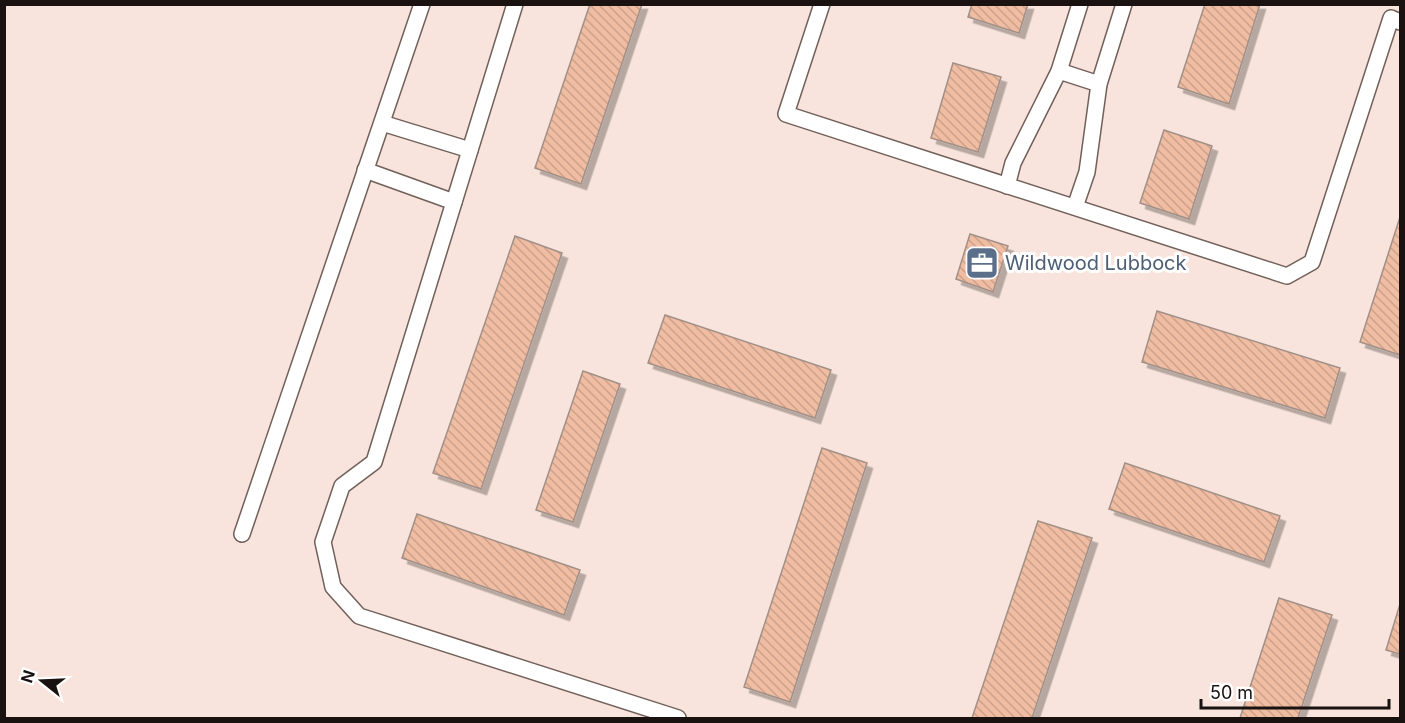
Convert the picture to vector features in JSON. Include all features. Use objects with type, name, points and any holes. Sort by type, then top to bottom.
[{"type":"lane","points":[[242,534],[422,4]]},
{"type":"lane","points":[[515,4],[374,462],[342,486],[323,542],[333,587],[359,616],[678,718]]},
{"type":"lane","points":[[822,4],[786,114],[1287,276],[1312,262],[1391,18],[1401,22]]},
{"type":"lane","points":[[1007,186],[1013,163],[1059,71],[1080,4]]},
{"type":"lane","points":[[1076,207],[1087,172],[1099,84],[1124,4]]},
{"type":"lane","points":[[1059,71],[1099,84]]},
{"type":"lane","points":[[382,123],[470,150]]},
{"type":"lane","points":[[365,170],[454,202]]},
{"type":"building","points":[[590,4],[642,4],[581,184],[535,168]]},
{"type":"building","points":[[972,4],[1028,4],[1019,33],[968,17]]},
{"type":"building","points":[[1205,4],[1260,4],[1229,104],[1178,87]]},
{"type":"building","points":[[953,63],[1001,77],[978,152],[931,138]]},
{"type":"building","points":[[1164,130],[1212,146],[1189,219],[1140,203]]},
{"type":"building","points":[[1400,217],[1400,355],[1360,342]]},
{"type":"building","name":"Wildwood Lubbock","points":[[970,234],[1008,246],[993,292],[956,279]]},
{"type":"building","points":[[515,236],[562,253],[481,489],[433,473]]},
{"type":"building","points":[[1157,311],[1340,368],[1325,418],[1142,362]]},
{"type":"building","points":[[665,315],[831,370],[815,418],[648,363]]},
{"type":"building","points":[[583,371],[620,384],[573,522],[536,510]]},
{"type":"building","points":[[822,448],[867,463],[790,702],[744,687]]},
{"type":"building","points":[[1125,463],[1280,516],[1264,562],[1109,509]]},
{"type":"building","points":[[417,514],[580,570],[564,615],[402,558]]},
{"type":"building","points":[[1038,521],[1092,538],[1032,718],[972,718]]},
{"type":"building","points":[[1279,598],[1332,615],[1298,718],[1240,718]]},
{"type":"building","points":[[1400,604],[1400,654],[1386,650]]},
{"type":"place","name":"Wildwood Lubbock","points":[[982,263]]}]
